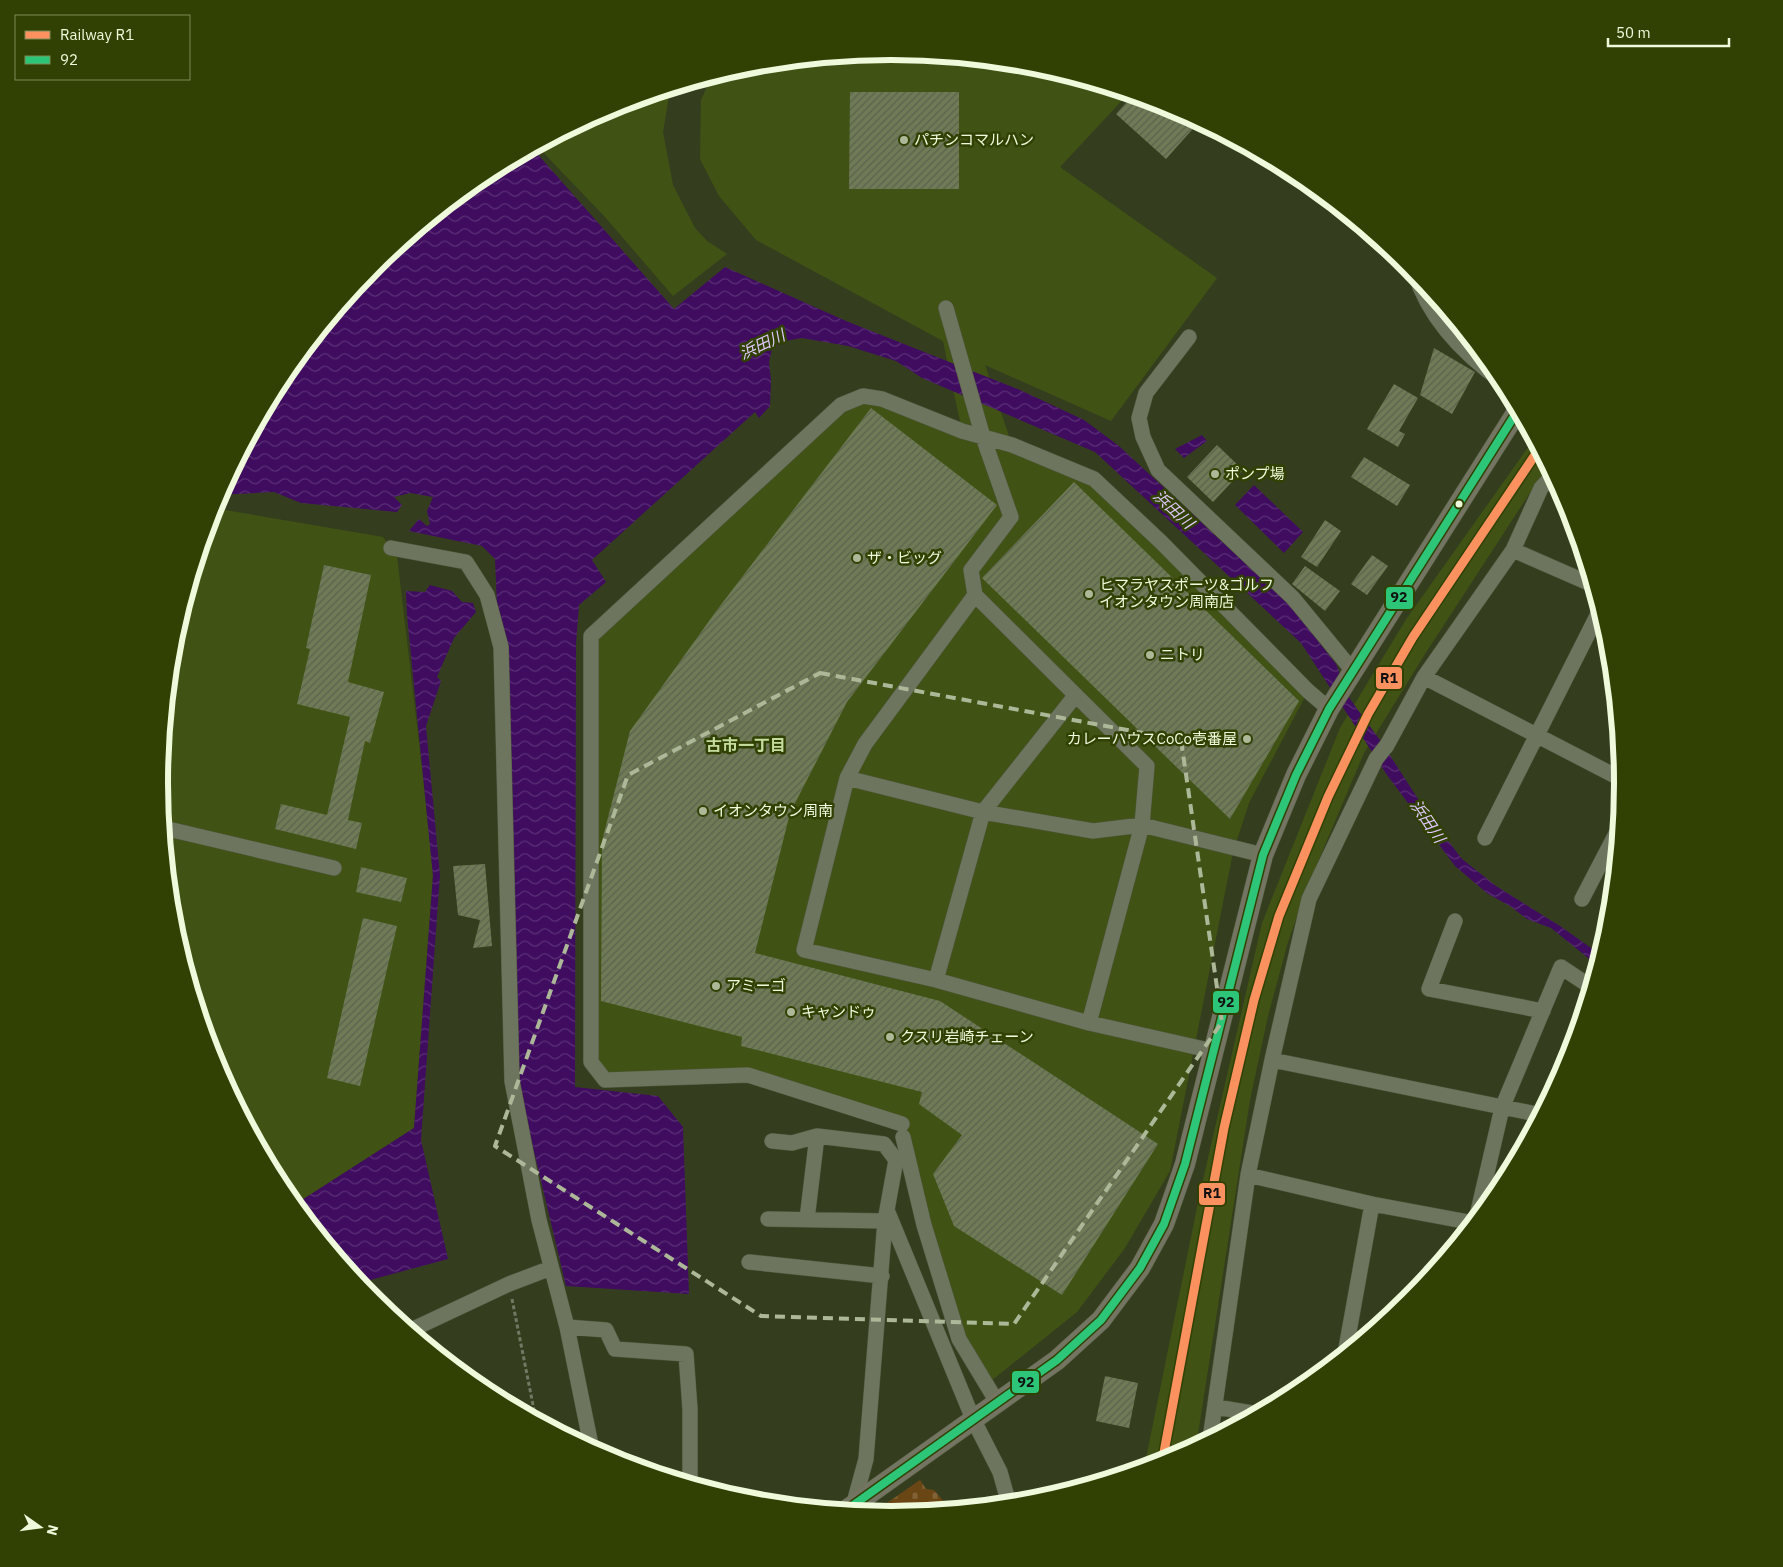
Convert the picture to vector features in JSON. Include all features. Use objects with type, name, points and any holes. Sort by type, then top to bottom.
[{"type":"main road","points":[[856,1506],[972,1419],[1057,1360],[1101,1320],[1140,1268],[1164,1224],[1185,1164],[1263,855],[1296,775],[1332,704],[1514,416]]},
{"type":"street","points":[[1426,296],[1444,327],[1462,349],[1479,363]]},
{"type":"street","points":[[946,308],[983,437],[1011,517],[971,570],[975,595],[1075,696],[1148,766],[1142,825],[1090,1023]]},
{"type":"street","points":[[1189,337],[1146,394],[1140,418],[1143,437],[1158,470],[1293,598],[1350,675]]},
{"type":"street","points":[[997,1402],[959,1338],[924,1226],[902,1131],[748,1076],[605,1080],[591,1062],[591,636],[841,405],[863,396],[882,399],[962,431],[1012,445],[1094,480],[1161,542],[1308,691],[1332,704]]},
{"type":"street","points":[[1211,1432],[1248,1175],[1309,899],[1376,759],[1386,746],[1424,677],[1513,550],[1541,488],[1548,480]]},
{"type":"street","points":[[391,548],[466,562],[487,595],[501,647],[512,1081],[539,1220],[567,1327],[590,1440]]},
{"type":"street","points":[[1513,550],[1586,583]]},
{"type":"street","points":[[975,595],[865,744],[847,778],[804,950],[936,980],[1090,1023],[1213,1051]]},
{"type":"street","points":[[1484,838],[1595,619]]},
{"type":"street","points":[[1424,677],[1615,776]]},
{"type":"street","points":[[936,980],[983,812],[1075,696]]},
{"type":"street","points":[[847,778],[983,812],[1093,831],[1142,825],[1263,855]]},
{"type":"street","points":[[170,829],[334,868]]},
{"type":"street","points":[[1582,899],[1612,841]]},
{"type":"street","points":[[1455,922],[1429,989],[1543,1011]]},
{"type":"street","points":[[1479,1205],[1502,1108],[1561,967],[1586,985]]},
{"type":"street","points":[[1272,1060],[1534,1114]]},
{"type":"street","points":[[772,1141],[792,1143],[817,1136],[884,1144],[896,1160],[885,1215],[882,1276],[866,1459],[851,1505]]},
{"type":"street","points":[[807,1219],[817,1136]]},
{"type":"street","points":[[1248,1175],[1372,1204],[1468,1220]]},
{"type":"street","points":[[1347,1345],[1372,1204]]},
{"type":"street","points":[[768,1219],[885,1215]]},
{"type":"street","points":[[885,1215],[972,1419],[1000,1472],[1007,1497]]},
{"type":"street","points":[[748,1262],[882,1276]]},
{"type":"street","points":[[416,1328],[510,1284],[552,1268]]},
{"type":"street","points":[[567,1327],[606,1330],[615,1349],[686,1354],[690,1409],[690,1478]]},
{"type":"street","points":[[1216,1407],[1248,1412]]},
{"type":"path","points":[[510,1284],[535,1412]]},
{"type":"highlighted area","points":[[820,673],[1181,740],[1222,1022],[1014,1324],[761,1316],[495,1146],[628,775]]},
{"type":"shaded area","points":[[892,60],[986,66],[1033,74],[1124,98],[1060,167],[1217,278],[1111,421],[985,365],[1012,445],[1094,479],[1308,691],[1249,803],[1233,852],[1170,1171],[1125,1248],[1077,1312],[991,1381],[961,1333],[902,1124],[748,1076],[605,1080],[591,1062],[591,636],[863,396],[962,431],[943,341],[756,240],[719,196],[700,159],[701,100],[708,84],[750,74],[797,66]]},
{"type":"shaded area","points":[[670,95],[663,132],[673,185],[695,228],[707,241],[727,254],[673,296],[605,217],[542,151],[615,115]]},
{"type":"shaded area","points":[[1530,445],[1544,472],[1425,654],[1364,753],[1308,885],[1288,942],[1268,1016],[1250,1100],[1197,1438],[1145,1461],[1200,1193],[1262,923],[1340,728],[1407,618]]},
{"type":"shaded area","points":[[222,510],[383,537],[397,556],[433,873],[414,1128],[301,1200],[265,1145],[243,1103],[223,1060],[206,1016],[182,925],[174,878],[168,784],[174,689],[182,642],[206,551]]},
{"type":"green space","points":[[920,1480],[926,1489],[934,1490],[946,1504],[892,1507],[882,1507]]},
{"type":"water","name":"浜田川","points":[[537,153],[674,309],[725,267],[846,321],[1020,390],[1084,420],[1119,446],[1288,603],[1336,664],[1350,699],[1382,743],[1429,816],[1462,859],[1496,886],[1560,926],[1595,951],[1592,961],[1551,928],[1527,919],[1510,906],[1488,894],[1455,866],[1387,775],[1301,643],[1095,452],[922,378],[896,361],[848,346],[802,338],[785,341],[772,349],[769,362],[771,380],[770,406],[759,418],[755,412],[592,560],[606,582],[579,605],[576,644],[575,1087],[658,1096],[683,1127],[689,1294],[566,1286],[517,1080],[495,559],[482,546],[409,531],[419,519],[427,526],[430,524],[427,511],[433,497],[410,493],[394,497],[402,505],[397,512],[301,503],[274,492],[229,495],[265,422],[290,382],[318,343],[348,306],[414,240],[490,182]]},
{"type":"water","points":[[1202,435],[1207,441],[1184,458],[1175,449]]},
{"type":"water","points":[[1254,485],[1303,532],[1284,553],[1235,505]]},
{"type":"water","points":[[430,585],[452,591],[462,602],[473,603],[476,612],[454,638],[437,677],[441,681],[426,726],[440,875],[421,1140],[448,1259],[367,1281],[348,1261],[301,1200],[414,1128],[433,876],[406,591],[425,592]]},
{"type":"building","name":"パチンコマルハン","points":[[850,92],[959,92],[959,189],[849,189]]},
{"type":"building","points":[[1129,100],[1194,127],[1166,159],[1116,114]]},
{"type":"building","points":[[1434,348],[1475,372],[1452,414],[1420,395]]},
{"type":"building","points":[[1394,384],[1418,398],[1399,431],[1405,434],[1398,447],[1367,429]]},
{"type":"building","points":[[871,408],[997,505],[847,702],[790,813],[755,953],[940,1001],[1158,1144],[1062,1295],[954,1226],[933,1174],[962,1135],[919,1104],[922,1092],[741,1046],[742,1037],[601,1001],[602,841],[630,731],[717,610]]},
{"type":"building","name":"ポンプ場","points":[[1217,445],[1243,470],[1213,502],[1187,477]]},
{"type":"building","points":[[1364,457],[1410,485],[1397,506],[1351,477]]},
{"type":"building","points":[[1074,482],[1299,701],[1230,819],[982,578]]},
{"type":"building","points":[[1325,520],[1341,531],[1317,567],[1301,557]]},
{"type":"building","points":[[1372,555],[1388,566],[1367,595],[1351,584]]},
{"type":"building","points":[[324,565],[371,575],[348,682],[384,692],[370,743],[365,741],[348,820],[362,823],[356,849],[275,829],[281,804],[327,815],[350,717],[297,704],[310,649],[306,648]]},
{"type":"building","points":[[1305,566],[1340,591],[1325,611],[1292,584]]},
{"type":"building","points":[[485,864],[492,946],[473,948],[480,920],[458,915],[453,866]]},
{"type":"building","points":[[361,867],[407,878],[401,902],[356,892]]},
{"type":"building","points":[[363,918],[397,926],[360,1086],[327,1078]]},
{"type":"building","points":[[1105,1376],[1138,1383],[1129,1428],[1096,1421]]},
{"type":"rail line","name":"R1","points":[[1164,1454],[1224,1128],[1254,1000],[1279,916],[1328,797],[1368,714],[1413,637],[1535,455]]},
{"type":"transit line","name":"92","points":[[853,1505],[1057,1360],[1101,1320],[1140,1268],[1164,1224],[1185,1164],[1263,855],[1296,775],[1329,709],[1514,416]]},
{"type":"place","name":"パチンコマルハン","points":[[904,140]]},
{"type":"place","name":"ポンプ場","points":[[1215,474]]},
{"type":"place","name":"ザ・ビッグ","points":[[857,558]]},
{"type":"place","name":"ヒマラヤスポーツ&ゴルフ イオンタウン周南店","points":[[1089,594]]},
{"type":"place","name":"ニトリ","points":[[1150,655]]},
{"type":"place","name":"カレーハウスCoCo壱番屋","points":[[1247,739]]},
{"type":"place","name":"イオンタウン周南","points":[[703,811]]},
{"type":"place","name":"アミーゴ","points":[[716,986]]},
{"type":"place","name":"キャンドゥ","points":[[791,1012]]},
{"type":"place","name":"クスリ岩崎チェーン","points":[[890,1037]]},
{"type":"district","name":"古市一丁目","points":[[746,745]]}]
